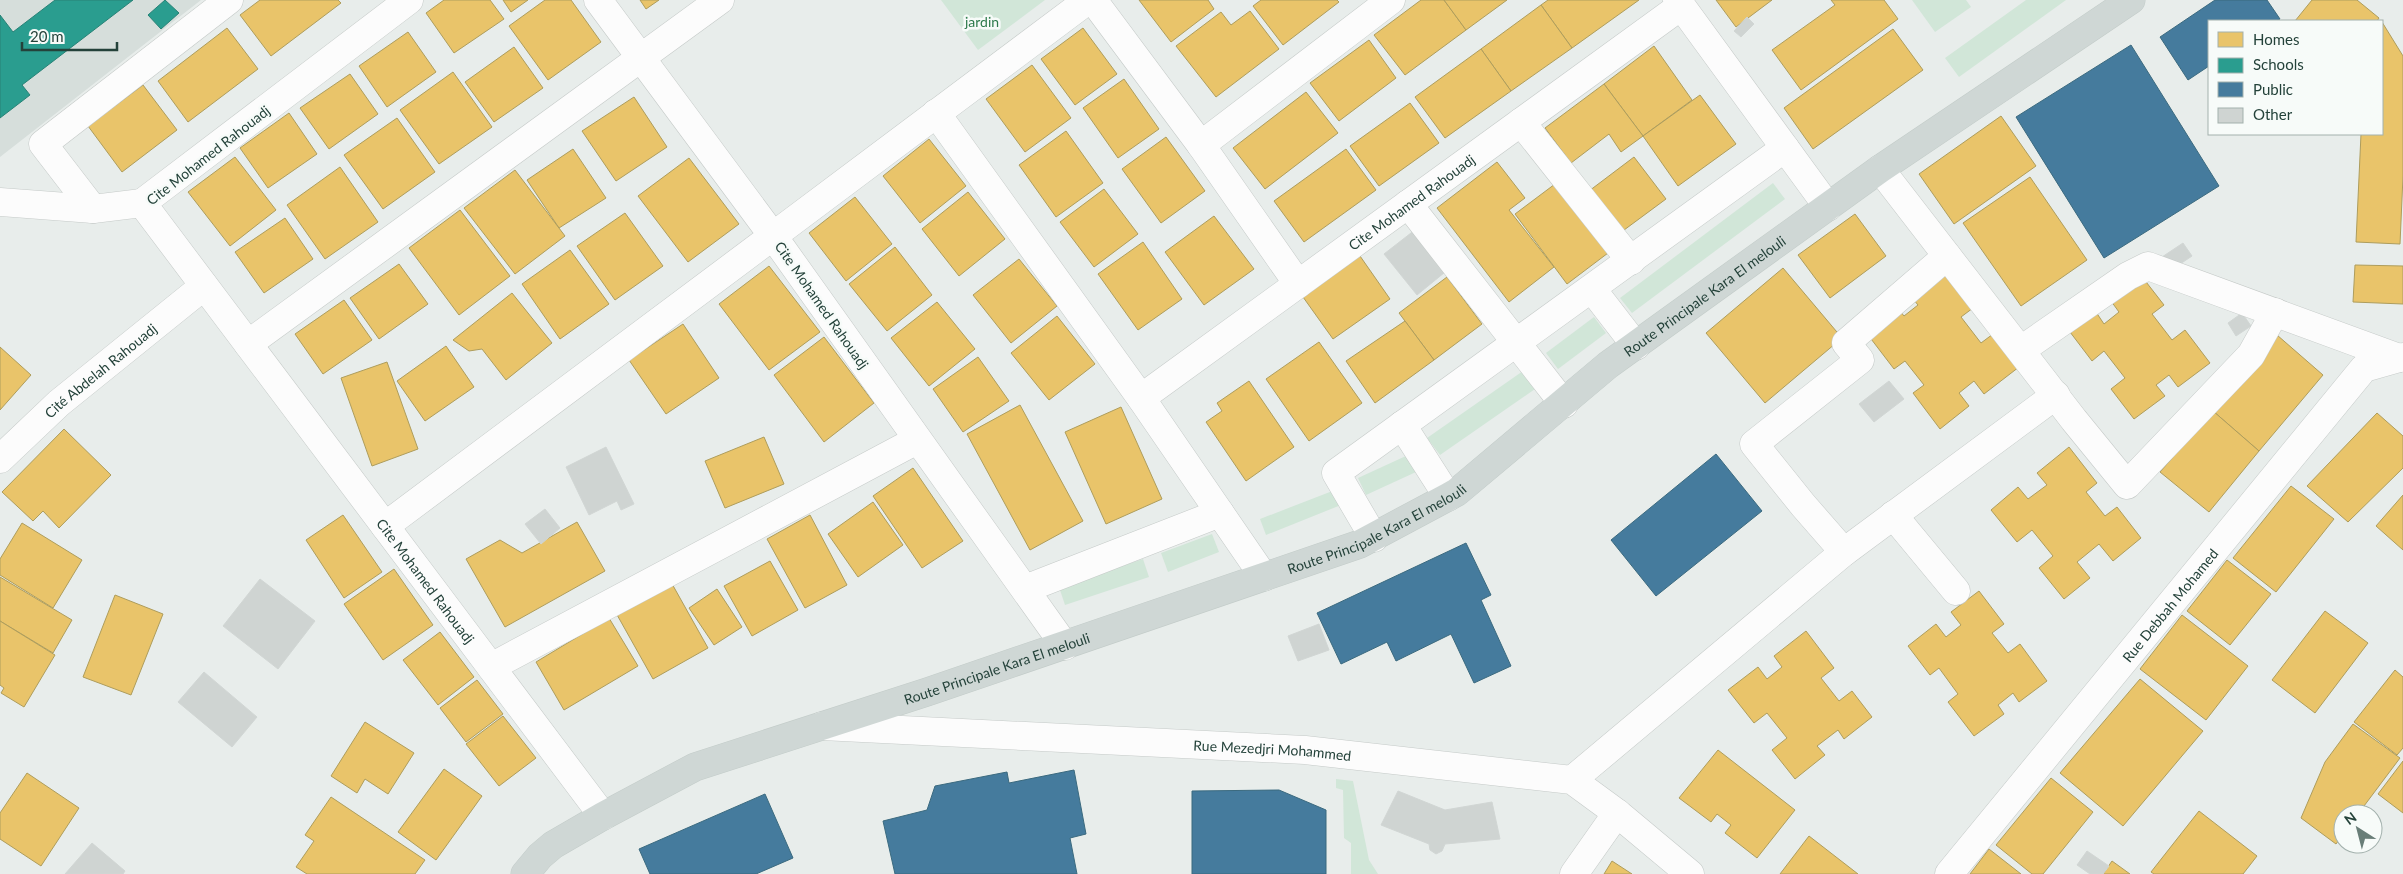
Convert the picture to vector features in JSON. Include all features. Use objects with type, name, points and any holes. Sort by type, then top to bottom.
[{"type":"main road","name":"Route Principale Kara El melouli","points":[[525,874],[540,856],[553,845],[695,766],[1065,646],[1374,538],[1448,498],[1564,404],[1608,365],[1880,169],[2131,0]]},
{"type":"street","points":[[93,209],[43,144],[229,0]]},
{"type":"street","name":"Cite Mohamed Rahouadj","points":[[409,0],[142,203],[603,816]]},
{"type":"street","points":[[385,526],[773,236],[598,0]]},
{"type":"street","points":[[248,344],[720,0]]},
{"type":"street","name":"Cite Mohamed Rahouadj","points":[[1065,646],[773,236],[1088,0]]},
{"type":"street","points":[[1093,0],[1201,145],[1298,284]]},
{"type":"street","points":[[1201,145],[1391,0]]},
{"type":"street","name":"Cite Mohamed Rahouadj","points":[[1141,398],[1521,122],[1679,3],[1828,208]]},
{"type":"street","points":[[936,113],[1141,398],[1264,577]]},
{"type":"street","points":[[1521,122],[1630,261]]},
{"type":"street","points":[[1374,538],[1336,473],[1517,344],[1785,148]]},
{"type":"street","points":[[1880,169],[2127,485],[2252,355],[2275,312]]},
{"type":"street","points":[[0,202],[93,209],[142,203]]},
{"type":"street","points":[[1408,204],[1564,404]]},
{"type":"street","points":[[1844,552],[1754,444],[1860,360],[1846,343],[1947,256]]},
{"type":"street","points":[[2021,350],[2128,276],[2148,266],[2401,358]]},
{"type":"street","name":"Cité Abdelah Rahouadj","points":[[0,459],[59,402],[204,286]]},
{"type":"street","points":[[1592,289],[1636,346]]},
{"type":"street","name":"Rue Debbah Mohamed","points":[[1949,874],[2052,751],[2364,368],[2401,358]]},
{"type":"street","points":[[1572,780],[1844,552],[2056,394]]},
{"type":"street","points":[[1402,425],[1448,498]]},
{"type":"street","points":[[491,667],[917,440]]},
{"type":"street","points":[[1025,589],[1220,513]]},
{"type":"street","points":[[1893,515],[1956,592]]},
{"type":"street","points":[[915,696],[902,706],[900,712],[905,719],[933,731]]},
{"type":"street","name":"Rue Mezedjri Mohammed","points":[[821,726],[1305,750],[1572,780],[1617,813],[1690,874]]},
{"type":"street","points":[[1574,874],[1617,813]]},
{"type":"shaded area","points":[[0,0],[201,0],[0,157]]},
{"type":"green space","name":"jardin","points":[[941,0],[1045,0],[978,50]]},
{"type":"green space","points":[[1912,0],[1966,0],[1971,7],[1935,32]]},
{"type":"green space","points":[[2026,0],[2066,0],[1959,77],[1945,58]]},
{"type":"green space","points":[[1773,183],[1785,199],[1632,313],[1620,298]]},
{"type":"green space","points":[[1594,317],[1606,333],[1558,369],[1546,353]]},
{"type":"green space","points":[[1523,371],[1535,389],[1440,455],[1427,438]]},
{"type":"green space","points":[[1408,455],[1416,472],[1366,495],[1358,478]]},
{"type":"green space","points":[[1335,490],[1341,505],[1266,535],[1260,519]]},
{"type":"green space","points":[[1212,534],[1219,552],[1168,572],[1161,553]]},
{"type":"green space","points":[[1143,559],[1149,577],[1065,605],[1059,587]]},
{"type":"green space","points":[[1336,779],[1353,781],[1369,860],[1378,874],[1351,874],[1351,843],[1344,838],[1343,790],[1336,788]]},
{"type":"building: Homes","points":[[260,0],[338,0],[341,3],[271,56],[240,15]]},
{"type":"building: Homes","points":[[444,0],[490,0],[504,19],[454,53],[426,13]]},
{"type":"building: Homes","points":[[503,0],[528,0],[511,12]]},
{"type":"building: Homes","points":[[545,0],[571,0],[601,42],[548,80],[509,26]]},
{"type":"building: Homes","points":[[640,0],[659,0],[646,9]]},
{"type":"building: Homes","points":[[1139,0],[1208,0],[1214,9],[1171,42]]},
{"type":"building: Homes","points":[[1261,0],[1337,0],[1339,2],[1283,45],[1253,6]]},
{"type":"building: Homes","points":[[1421,0],[1444,0],[1466,30],[1405,75],[1374,35]]},
{"type":"building: Homes","points":[[1444,0],[1507,0],[1466,30]]},
{"type":"building: Homes","points":[[1548,0],[1639,0],[1572,48],[1541,5]]},
{"type":"building: Homes","points":[[1716,0],[1772,0],[1736,27]]},
{"type":"building: Homes","points":[[1831,0],[1884,0],[1898,19],[1801,90],[1772,50],[1835,5]]},
{"type":"building: Homes","points":[[2312,0],[2357,0],[2379,18],[2378,20],[2296,20]]},
{"type":"building: Homes","points":[[1541,5],[1572,48],[1511,91],[1481,49]]},
{"type":"building: Homes","points":[[1250,11],[1279,49],[1216,97],[1176,46],[1221,12],[1231,25]]},
{"type":"building: Homes","points":[[2383,24],[2403,56],[2403,176],[2400,244],[2356,242],[2361,135],[2383,135]]},
{"type":"building: Homes","points":[[227,28],[258,69],[188,122],[158,81]]},
{"type":"building: Homes","points":[[1083,28],[1117,74],[1075,105],[1041,59]]},
{"type":"building: Homes","points":[[1893,29],[1923,70],[1813,149],[1784,108]]},
{"type":"building: Homes","points":[[408,32],[436,72],[387,107],[359,66]]},
{"type":"building: Homes","points":[[1369,40],[1396,78],[1339,121],[1310,83]]},
{"type":"building: Homes","points":[[1654,46],[1692,100],[1643,136],[1604,84]]},
{"type":"building: Homes","points":[[514,47],[543,88],[494,122],[465,82]]},
{"type":"building: Homes","points":[[1481,49],[1511,91],[1445,138],[1415,97]]},
{"type":"building: Homes","points":[[1032,65],[1071,118],[1025,152],[986,99]]},
{"type":"building: Homes","points":[[453,72],[492,127],[439,164],[400,110]]},
{"type":"building: Homes","points":[[350,74],[378,114],[329,149],[300,108]]},
{"type":"building: Homes","points":[[1124,79],[1159,129],[1118,158],[1083,108]]},
{"type":"building: Homes","points":[[1604,84],[1643,136],[1621,152],[1609,134],[1571,163],[1545,128]]},
{"type":"building: Homes","points":[[143,85],[177,130],[122,172],[88,126]]},
{"type":"building: Homes","points":[[1306,92],[1338,133],[1265,189],[1233,148]]},
{"type":"building: Homes","points":[[1700,95],[1736,144],[1678,186],[1643,136]]},
{"type":"building: Homes","points":[[634,97],[667,147],[616,181],[582,131]]},
{"type":"building: Homes","points":[[1410,103],[1439,143],[1379,186],[1350,146]]},
{"type":"building: Homes","points":[[289,113],[317,154],[268,188],[240,148]]},
{"type":"building: Homes","points":[[2001,116],[2036,166],[1954,224],[1919,174]]},
{"type":"building: Homes","points":[[397,118],[435,172],[383,209],[344,155]]},
{"type":"building: Homes","points":[[1066,131],[1103,183],[1056,217],[1019,165]]},
{"type":"building: Homes","points":[[1166,137],[1205,191],[1161,223],[1122,169]]},
{"type":"building: Homes","points":[[929,139],[966,186],[920,223],[883,176]]},
{"type":"building: Homes","points":[[573,149],[606,198],[559,228],[527,180]]},
{"type":"building: Homes","points":[[1346,149],[1376,190],[1304,242],[1274,201]]},
{"type":"building: Homes","points":[[235,157],[276,210],[230,246],[188,192]]},
{"type":"building: Homes","points":[[1634,157],[1666,199],[1620,233],[1589,191]]},
{"type":"building: Homes","points":[[689,158],[739,224],[688,262],[638,196]]},
{"type":"building: Homes","points":[[1497,162],[1525,198],[1509,210],[1554,267],[1509,302],[1437,208]]},
{"type":"building: Homes","points":[[340,167],[378,222],[325,259],[287,205]]},
{"type":"building: Homes","points":[[515,170],[565,236],[515,274],[464,208]]},
{"type":"building: Homes","points":[[2030,177],[2087,260],[2021,306],[1963,223]]},
{"type":"building: Homes","points":[[1559,181],[1612,250],[1567,284],[1515,214]]},
{"type":"building: Homes","points":[[1104,189],[1138,234],[1094,267],[1060,222]]},
{"type":"building: Homes","points":[[968,192],[1005,239],[959,276],[922,229]]},
{"type":"building: Homes","points":[[855,197],[892,244],[846,281],[809,233]]},
{"type":"building: Homes","points":[[460,210],[510,276],[459,315],[409,248]]},
{"type":"building: Homes","points":[[625,213],[663,266],[615,300],[577,246]]},
{"type":"building: Homes","points":[[1855,214],[1886,256],[1830,298],[1798,255]]},
{"type":"building: Homes","points":[[1214,216],[1254,269],[1204,305],[1165,252]]},
{"type":"building: Homes","points":[[285,218],[313,259],[264,293],[235,252]]},
{"type":"building: Homes","points":[[1143,242],[1182,299],[1138,330],[1098,274]]},
{"type":"building: Homes","points":[[895,247],[932,295],[887,331],[849,284]]},
{"type":"building: Homes","points":[[570,250],[609,304],[560,339],[522,284]]},
{"type":"building: Homes","points":[[1360,256],[1390,299],[1333,339],[1303,297]]},
{"type":"building: Homes","points":[[1019,259],[1057,306],[1011,343],[973,295]]},
{"type":"building: Homes","points":[[399,264],[428,304],[379,339],[350,298]]},
{"type":"building: Homes","points":[[2355,265],[2403,266],[2403,304],[2353,302]]},
{"type":"building: Homes","points":[[769,266],[820,332],[769,370],[719,304]]},
{"type":"building: Homes","points":[[1783,268],[1842,338],[1765,403],[1706,333]]},
{"type":"building: Homes","points":[[1943,268],[1973,308],[1961,317],[1981,343],[1993,334],[2019,367],[1984,394],[1974,381],[1959,393],[1969,406],[1940,429],[1913,393],[1924,385],[1905,361],[1894,369],[1865,331],[1896,306],[1904,316],[1918,305],[1909,294]]},
{"type":"building: Homes","points":[[1447,277],[1482,324],[1434,360],[1399,313]]},
{"type":"building: Homes","points":[[2143,278],[2164,305],[2152,314],[2172,340],[2185,330],[2210,363],[2178,387],[2169,375],[2156,385],[2165,396],[2134,419],[2111,389],[2125,378],[2104,351],[2092,361],[2070,332],[2096,312],[2104,324],[2119,312],[2111,301]]},
{"type":"building: Homes","points":[[512,293],[552,343],[506,380],[482,349],[469,351],[453,340]]},
{"type":"building: Homes","points":[[344,300],[372,340],[323,374],[295,334]]},
{"type":"building: Homes","points":[[937,302],[975,349],[929,386],[891,338]]},
{"type":"building: Homes","points":[[1057,316],[1095,364],[1049,400],[1011,353]]},
{"type":"building: Homes","points":[[1405,321],[1434,360],[1375,403],[1346,361]]},
{"type":"building: Homes","points":[[683,324],[719,378],[666,414],[629,360]]},
{"type":"building: Homes","points":[[2277,335],[2323,375],[2259,451],[2213,411]]},
{"type":"building: Homes","points":[[824,337],[874,403],[824,442],[774,375]]},
{"type":"building: Homes","points":[[1319,342],[1362,403],[1309,441],[1266,379]]},
{"type":"building: Homes","points":[[446,346],[474,387],[425,421],[397,381]]},
{"type":"building: Homes","points":[[0,347],[31,375],[0,410]]},
{"type":"building: Homes","points":[[978,357],[1009,401],[963,432],[933,389]]},
{"type":"building: Homes","points":[[387,362],[418,449],[372,466],[341,378]]},
{"type":"building: Homes","points":[[1249,381],[1294,447],[1246,481],[1206,422],[1222,411],[1217,403]]},
{"type":"building: Homes","points":[[1020,405],[1083,521],[1030,550],[967,434]]},
{"type":"building: Homes","points":[[1121,407],[1162,499],[1106,524],[1065,432]]},
{"type":"building: Homes","points":[[2213,411],[2259,451],[2209,512],[2160,472]]},
{"type":"building: Homes","points":[[2377,413],[2403,436],[2403,468],[2348,522],[2307,486]]},
{"type":"building: Homes","points":[[64,429],[111,475],[59,528],[43,511],[33,521],[2,492]]},
{"type":"building: Homes","points":[[764,437],[784,484],[725,508],[705,461]]},
{"type":"building: Homes","points":[[2069,447],[2097,483],[2086,492],[2105,516],[2117,507],[2141,538],[2113,561],[2099,544],[2077,562],[2090,578],[2064,599],[2039,568],[2053,556],[2032,530],[2017,542],[1991,510],[2018,487],[2028,499],[2047,485],[2037,473]]},
{"type":"building: Homes","points":[[913,468],[963,541],[922,568],[873,496]]},
{"type":"building: Homes","points":[[2291,486],[2334,519],[2276,592],[2233,558]]},
{"type":"building: Homes","points":[[2403,495],[2403,550],[2376,526]]},
{"type":"building: Homes","points":[[873,502],[903,545],[858,577],[828,534]]},
{"type":"building: Homes","points":[[343,515],[382,572],[344,598],[306,540]]},
{"type":"building: Homes","points":[[810,515],[847,585],[805,608],[767,539]]},
{"type":"building: Homes","points":[[577,522],[605,571],[505,627],[466,559],[500,540],[522,553]]},
{"type":"building: Homes","points":[[22,523],[82,560],[53,608],[0,575],[0,559]]},
{"type":"building: Homes","points":[[2227,560],[2271,594],[2230,645],[2187,611]]},
{"type":"building: Homes","points":[[770,561],[798,610],[752,636],[724,586]]},
{"type":"building: Homes","points":[[394,569],[433,625],[383,660],[344,604]]},
{"type":"building: Homes","points":[[0,577],[72,620],[53,653],[0,621]]},
{"type":"building: Homes","points":[[671,582],[708,648],[653,679],[616,613]]},
{"type":"building: Homes","points":[[717,589],[742,627],[714,645],[689,608]]},
{"type":"building: Homes","points":[[1979,591],[2004,624],[1992,633],[2008,653],[2020,644],[2047,681],[2019,702],[2013,693],[1998,705],[2004,714],[1974,736],[1948,702],[1958,694],[1939,668],[1930,675],[1908,646],[1936,624],[1946,637],[1961,625],[1951,612]]},
{"type":"building: Homes","points":[[115,595],[163,614],[131,695],[83,677]]},
{"type":"building: Homes","points":[[2325,611],[2368,643],[2315,713],[2272,680]]},
{"type":"building: Homes","points":[[2182,615],[2248,666],[2206,720],[2140,669]]},
{"type":"building: Homes","points":[[609,618],[638,666],[564,710],[536,662]]},
{"type":"building: Homes","points":[[0,621],[55,655],[24,707],[1,693],[4,688],[0,685]]},
{"type":"building: Homes","points":[[1806,631],[1834,668],[1821,678],[1839,701],[1852,691],[1872,717],[1844,739],[1838,730],[1817,746],[1825,755],[1795,779],[1772,750],[1787,738],[1767,713],[1754,723],[1728,690],[1758,667],[1767,679],[1782,667],[1774,656]]},
{"type":"building: Homes","points":[[440,632],[474,677],[438,705],[403,660]]},
{"type":"building: Homes","points":[[2395,670],[2403,677],[2403,748],[2397,755],[2354,722]]},
{"type":"building: Homes","points":[[2140,679],[2203,731],[2123,826],[2060,773]]},
{"type":"building: Homes","points":[[477,680],[503,714],[466,742],[440,708]]},
{"type":"building: Homes","points":[[503,716],[536,758],[499,786],[466,744]]},
{"type":"building: Homes","points":[[365,722],[414,753],[388,794],[365,779],[357,793],[331,776]]},
{"type":"building: Homes","points":[[2353,724],[2400,758],[2366,804],[2333,804],[2333,842],[2301,818],[2325,762]]},
{"type":"building: Homes","points":[[1718,750],[1795,810],[1757,858],[1725,833],[1731,825],[1717,814],[1711,822],[1679,798]]},
{"type":"building: Homes","points":[[2403,761],[2403,813],[2378,794]]},
{"type":"building: Homes","points":[[444,769],[482,796],[436,860],[398,832]]},
{"type":"building: Homes","points":[[27,773],[79,808],[41,866],[0,839],[0,813]]},
{"type":"building: Homes","points":[[2051,778],[2093,812],[2043,874],[2032,874],[1996,845]]},
{"type":"building: Homes","points":[[331,797],[425,860],[415,874],[307,874],[296,867],[314,841],[305,835]]},
{"type":"building: Homes","points":[[2199,811],[2257,856],[2243,874],[2154,874],[2151,872]]},
{"type":"building: Homes","points":[[1809,836],[1858,874],[1780,874]]},
{"type":"building: Homes","points":[[1989,849],[2021,874],[1970,874]]},
{"type":"building: Homes","points":[[1612,861],[1632,874],[1604,874]]},
{"type":"building: Homes","points":[[2112,861],[2130,874],[2103,874]]},
{"type":"building: Schools","points":[[55,0],[133,0],[22,85],[30,95],[0,118],[0,15],[13,32]]},
{"type":"building: Schools","points":[[165,0],[179,13],[161,29],[148,15]]},
{"type":"building: Public","points":[[2215,0],[2267,0],[2280,19],[2208,20],[2208,67],[2188,80],[2160,37]]},
{"type":"building: Public","points":[[2131,45],[2219,186],[2104,258],[2016,117]]},
{"type":"building: Public","points":[[1716,454],[1762,511],[1656,596],[1611,540]]},
{"type":"building: Public","points":[[1466,543],[1491,595],[1481,600],[1511,666],[1474,683],[1451,634],[1396,661],[1387,642],[1341,664],[1317,613]]},
{"type":"building: Public","points":[[1074,770],[1086,834],[1070,838],[1077,874],[895,874],[883,821],[927,810],[935,786],[1007,772],[1009,783]]},
{"type":"building: Public","points":[[1279,790],[1326,810],[1326,874],[1192,874],[1192,791]]},
{"type":"building: Public","points":[[765,794],[793,858],[756,874],[650,874],[639,849]]},
{"type":"building: Other","points":[[1747,17],[1754,24],[1741,37],[1734,31]]},
{"type":"building: Other","points":[[1429,219],[1461,259],[1417,295],[1384,254]]},
{"type":"building: Other","points":[[2183,243],[2192,256],[2165,274],[2156,261]]},
{"type":"building: Other","points":[[2242,313],[2251,326],[2236,336],[2228,323]]},
{"type":"building: Other","points":[[1889,381],[1904,399],[1874,422],[1859,404]]},
{"type":"building: Other","points":[[606,447],[634,504],[621,510],[617,501],[589,515],[566,467]]},
{"type":"building: Other","points":[[545,509],[560,528],[541,544],[525,524]]},
{"type":"building: Other","points":[[260,579],[315,621],[278,669],[223,626]]},
{"type":"building: Other","points":[[1319,624],[1329,650],[1298,661],[1288,636]]},
{"type":"building: Other","points":[[204,672],[257,717],[232,747],[178,702]]},
{"type":"building: Other","points":[[1398,791],[1445,810],[1492,802],[1500,839],[1445,844],[1442,851],[1436,854],[1430,850],[1429,844],[1381,825]]},
{"type":"building: Other","points":[[92,843],[125,871],[123,874],[65,874]]},
{"type":"building: Other","points":[[2087,851],[2109,866],[2103,874],[2090,874],[2077,865]]}]
